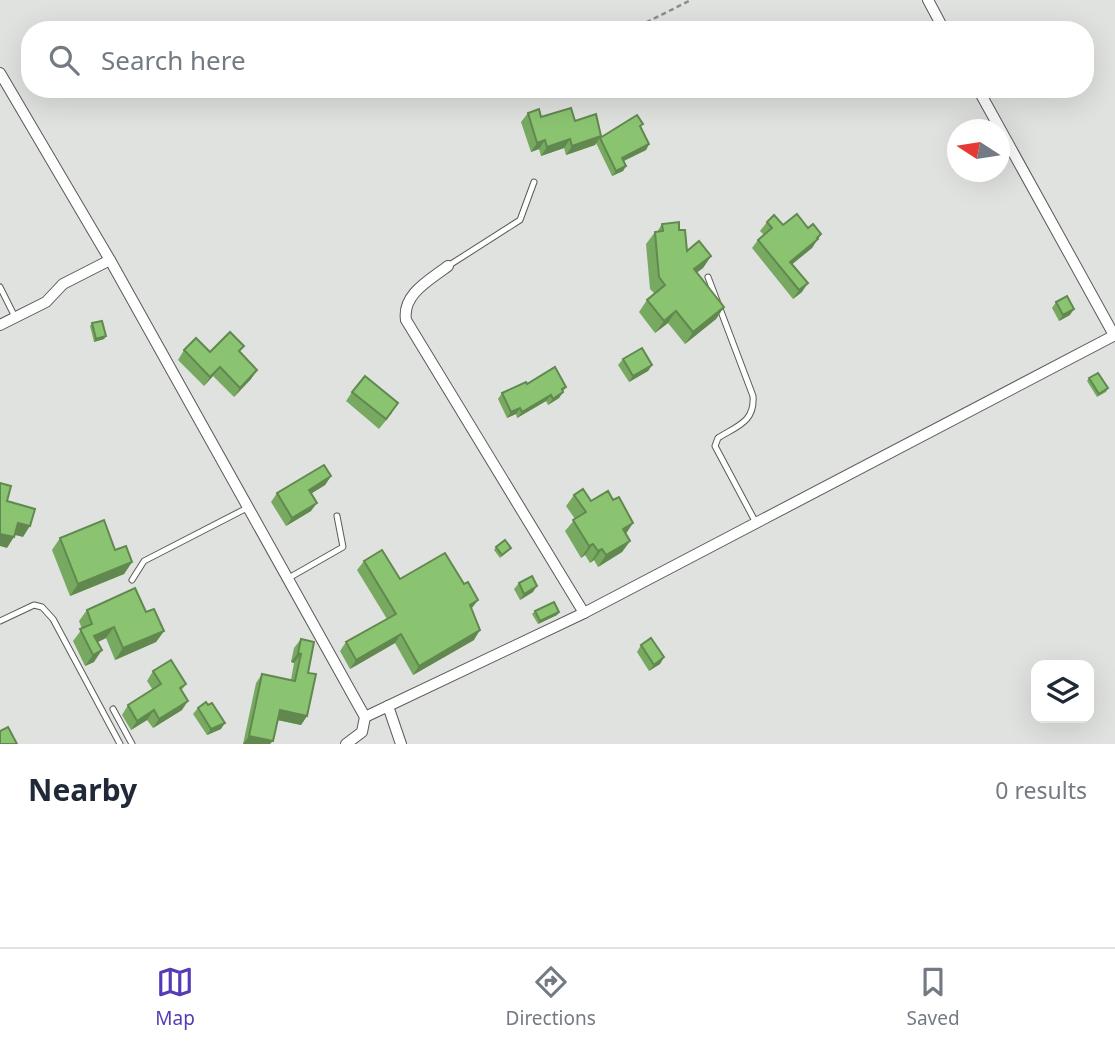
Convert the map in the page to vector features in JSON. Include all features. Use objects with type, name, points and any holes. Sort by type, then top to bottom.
[{"type":"street","points":[[928,0],[939,21]]},
{"type":"street","points":[[0,73],[110,260],[365,717],[362,732],[346,744]]},
{"type":"street","points":[[365,717],[584,613],[1114,335],[983,98]]},
{"type":"street","points":[[0,325],[46,302],[62,284],[110,260]]},
{"type":"street","points":[[448,266],[411,296],[406,305],[406,320],[584,613]]},
{"type":"street","points":[[388,706],[401,744]]},
{"type":"lane","points":[[448,266],[520,220],[534,182]]},
{"type":"lane","points":[[708,277],[753,396],[754,410],[748,419],[718,438],[715,446],[755,521]]},
{"type":"lane","points":[[0,287],[15,317]]},
{"type":"lane","points":[[132,580],[144,561],[247,508]]},
{"type":"lane","points":[[287,579],[343,547],[337,516]]},
{"type":"lane","points":[[0,621],[34,605],[42,607],[53,618],[120,744]]},
{"type":"lane","points":[[113,709],[132,744]]},
{"type":"path","points":[[649,21],[691,0]]},
{"type":"building","points":[[571,108],[575,121],[596,114],[601,136],[572,146],[570,139],[547,147],[545,140],[537,143],[528,113],[539,109],[541,117]]},
{"type":"building","points":[[637,115],[643,124],[640,126],[649,144],[622,158],[626,166],[616,171],[600,138]]},
{"type":"building","points":[[797,214],[808,228],[813,224],[821,234],[790,262],[808,283],[799,290],[758,240],[772,228],[767,222],[774,215],[783,225]]},
{"type":"building","points":[[679,222],[679,230],[685,230],[687,251],[699,241],[711,256],[694,269],[724,307],[693,332],[676,311],[664,321],[647,300],[665,285],[659,277],[655,232],[663,231],[662,224]]},
{"type":"building","points":[[1067,296],[1074,309],[1063,315],[1056,302]]},
{"type":"building","points":[[102,321],[106,336],[96,339],[92,323]]},
{"type":"building","points":[[230,332],[244,346],[239,351],[257,370],[240,388],[220,367],[210,377],[184,350],[196,338],[210,352]]},
{"type":"building","points":[[642,348],[652,365],[633,376],[623,359]]},
{"type":"building","points":[[555,367],[566,387],[562,389],[563,392],[553,399],[551,395],[522,412],[520,408],[511,412],[502,393],[526,382],[527,384]]},
{"type":"building","points":[[1098,373],[1108,388],[1099,394],[1089,378]]},
{"type":"building","points":[[365,376],[398,403],[386,419],[352,392]]},
{"type":"building","points":[[324,465],[331,476],[309,490],[317,503],[292,518],[277,493]]},
{"type":"building","points":[[0,483],[11,486],[7,501],[35,509],[30,526],[18,523],[14,537],[0,534]]},
{"type":"building","points":[[583,489],[591,501],[608,491],[613,500],[619,497],[633,523],[623,529],[630,541],[606,555],[602,549],[598,551],[593,544],[589,546],[573,520],[586,512],[574,495]]},
{"type":"building","points":[[104,520],[115,550],[126,546],[132,562],[78,584],[60,538]]},
{"type":"building","points":[[505,540],[511,548],[502,555],[496,547]]},
{"type":"building","points":[[382,550],[400,579],[445,553],[464,584],[468,582],[478,600],[470,605],[480,630],[419,666],[401,634],[356,660],[346,642],[396,614],[364,561]]},
{"type":"building","points":[[532,576],[537,586],[524,594],[519,583]]},
{"type":"building","points":[[135,588],[146,612],[154,609],[164,631],[123,648],[114,627],[94,636],[102,650],[93,655],[80,629],[92,624],[87,610]]},
{"type":"building","points":[[554,602],[559,612],[540,621],[535,611]]},
{"type":"building","points":[[651,638],[664,657],[654,665],[641,645]]},
{"type":"building","points":[[301,639],[314,642],[308,673],[316,674],[307,716],[280,710],[273,741],[249,736],[262,674],[295,681],[301,654],[298,653]]},
{"type":"building","points":[[171,660],[186,684],[180,688],[188,701],[159,719],[154,710],[137,721],[128,705],[161,684],[153,671]]},
{"type":"building","points":[[206,702],[208,705],[212,703],[225,723],[211,729],[198,708]]},
{"type":"building","points":[[8,727],[17,744],[0,744],[0,731]]}]
